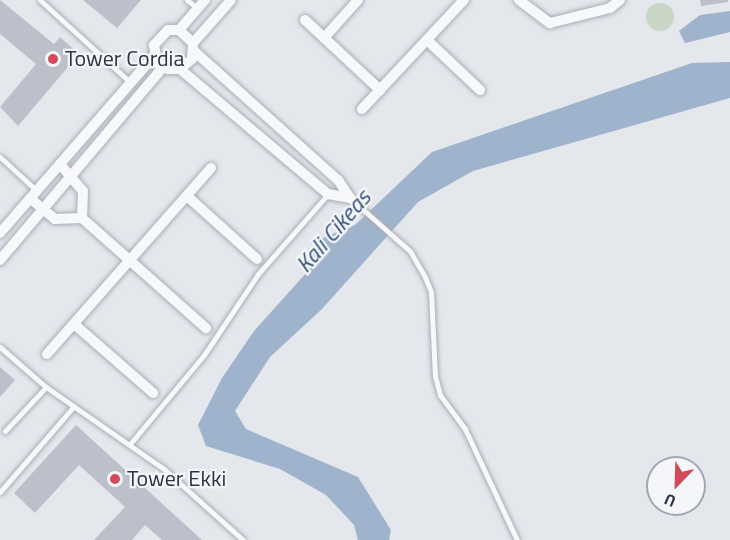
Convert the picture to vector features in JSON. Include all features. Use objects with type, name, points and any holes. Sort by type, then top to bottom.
[{"type":"street","points":[[180,69],[193,47],[231,0]]},
{"type":"street","points":[[324,38],[358,0]]},
{"type":"street","points":[[362,110],[464,0]]},
{"type":"street","points":[[519,0],[550,23],[610,8],[620,0]]},
{"type":"street","points":[[0,233],[154,56],[159,36],[179,30],[201,4]]},
{"type":"street","points":[[305,20],[380,90]]},
{"type":"street","points":[[179,30],[193,47],[338,180],[352,201]]},
{"type":"street","points":[[427,40],[480,90]]},
{"type":"street","points":[[154,56],[163,67],[180,69],[328,194],[352,201]]},
{"type":"street","points":[[0,260],[163,67]]},
{"type":"street","points":[[60,164],[72,177],[86,202],[82,218]]},
{"type":"street","points":[[47,354],[211,168]]},
{"type":"street","points":[[34,195],[42,210],[64,221],[82,218]]},
{"type":"street","points":[[186,196],[257,259]]},
{"type":"street","points":[[82,218],[206,328]]},
{"type":"street","points":[[74,324],[153,393]]},
{"type":"lane","points":[[40,0],[131,83]]},
{"type":"lane","points":[[188,0],[201,4]]},
{"type":"lane","points":[[0,157],[34,195]]},
{"type":"lane","points":[[130,444],[204,355],[258,274],[328,194]]},
{"type":"lane","points":[[352,201],[410,252],[430,292],[435,376],[440,395],[465,429],[517,540]]},
{"type":"lane","points":[[0,347],[46,387],[130,444],[190,490],[243,540]]},
{"type":"lane","points":[[5,431],[46,387]]},
{"type":"lane","points":[[0,492],[74,406]]},
{"type":"green space","points":[[660,3],[670,7],[674,17],[670,27],[660,31],[650,27],[646,17],[650,7]]},
{"type":"water","points":[[730,11],[730,32],[685,43],[679,31],[700,15]]},
{"type":"water","name":"Kali Cikeas","points":[[730,62],[730,98],[473,171],[418,202],[322,309],[270,357],[235,411],[246,429],[358,477],[391,530],[389,540],[358,540],[354,525],[326,495],[280,469],[206,446],[198,425],[222,378],[254,331],[307,272],[315,241],[355,225],[432,152],[692,63]]},
{"type":"building","name":"Tower Cordia","points":[[0,0],[54,44],[60,37],[79,54],[18,126],[0,107],[36,64],[0,34]]},
{"type":"building","points":[[83,0],[141,0],[117,28]]},
{"type":"building","points":[[700,0],[728,0],[728,2],[701,6]]},
{"type":"building","points":[[0,367],[15,380],[0,397]]},
{"type":"building","name":"Tower Ekki","points":[[76,425],[202,540],[162,540],[145,525],[132,540],[94,540],[125,507],[79,465],[35,513],[14,493]]},
{"type":"place","name":"Tower Cordia","points":[[53,59]]},
{"type":"place","name":"Tower Ekki","points":[[115,479]]}]
